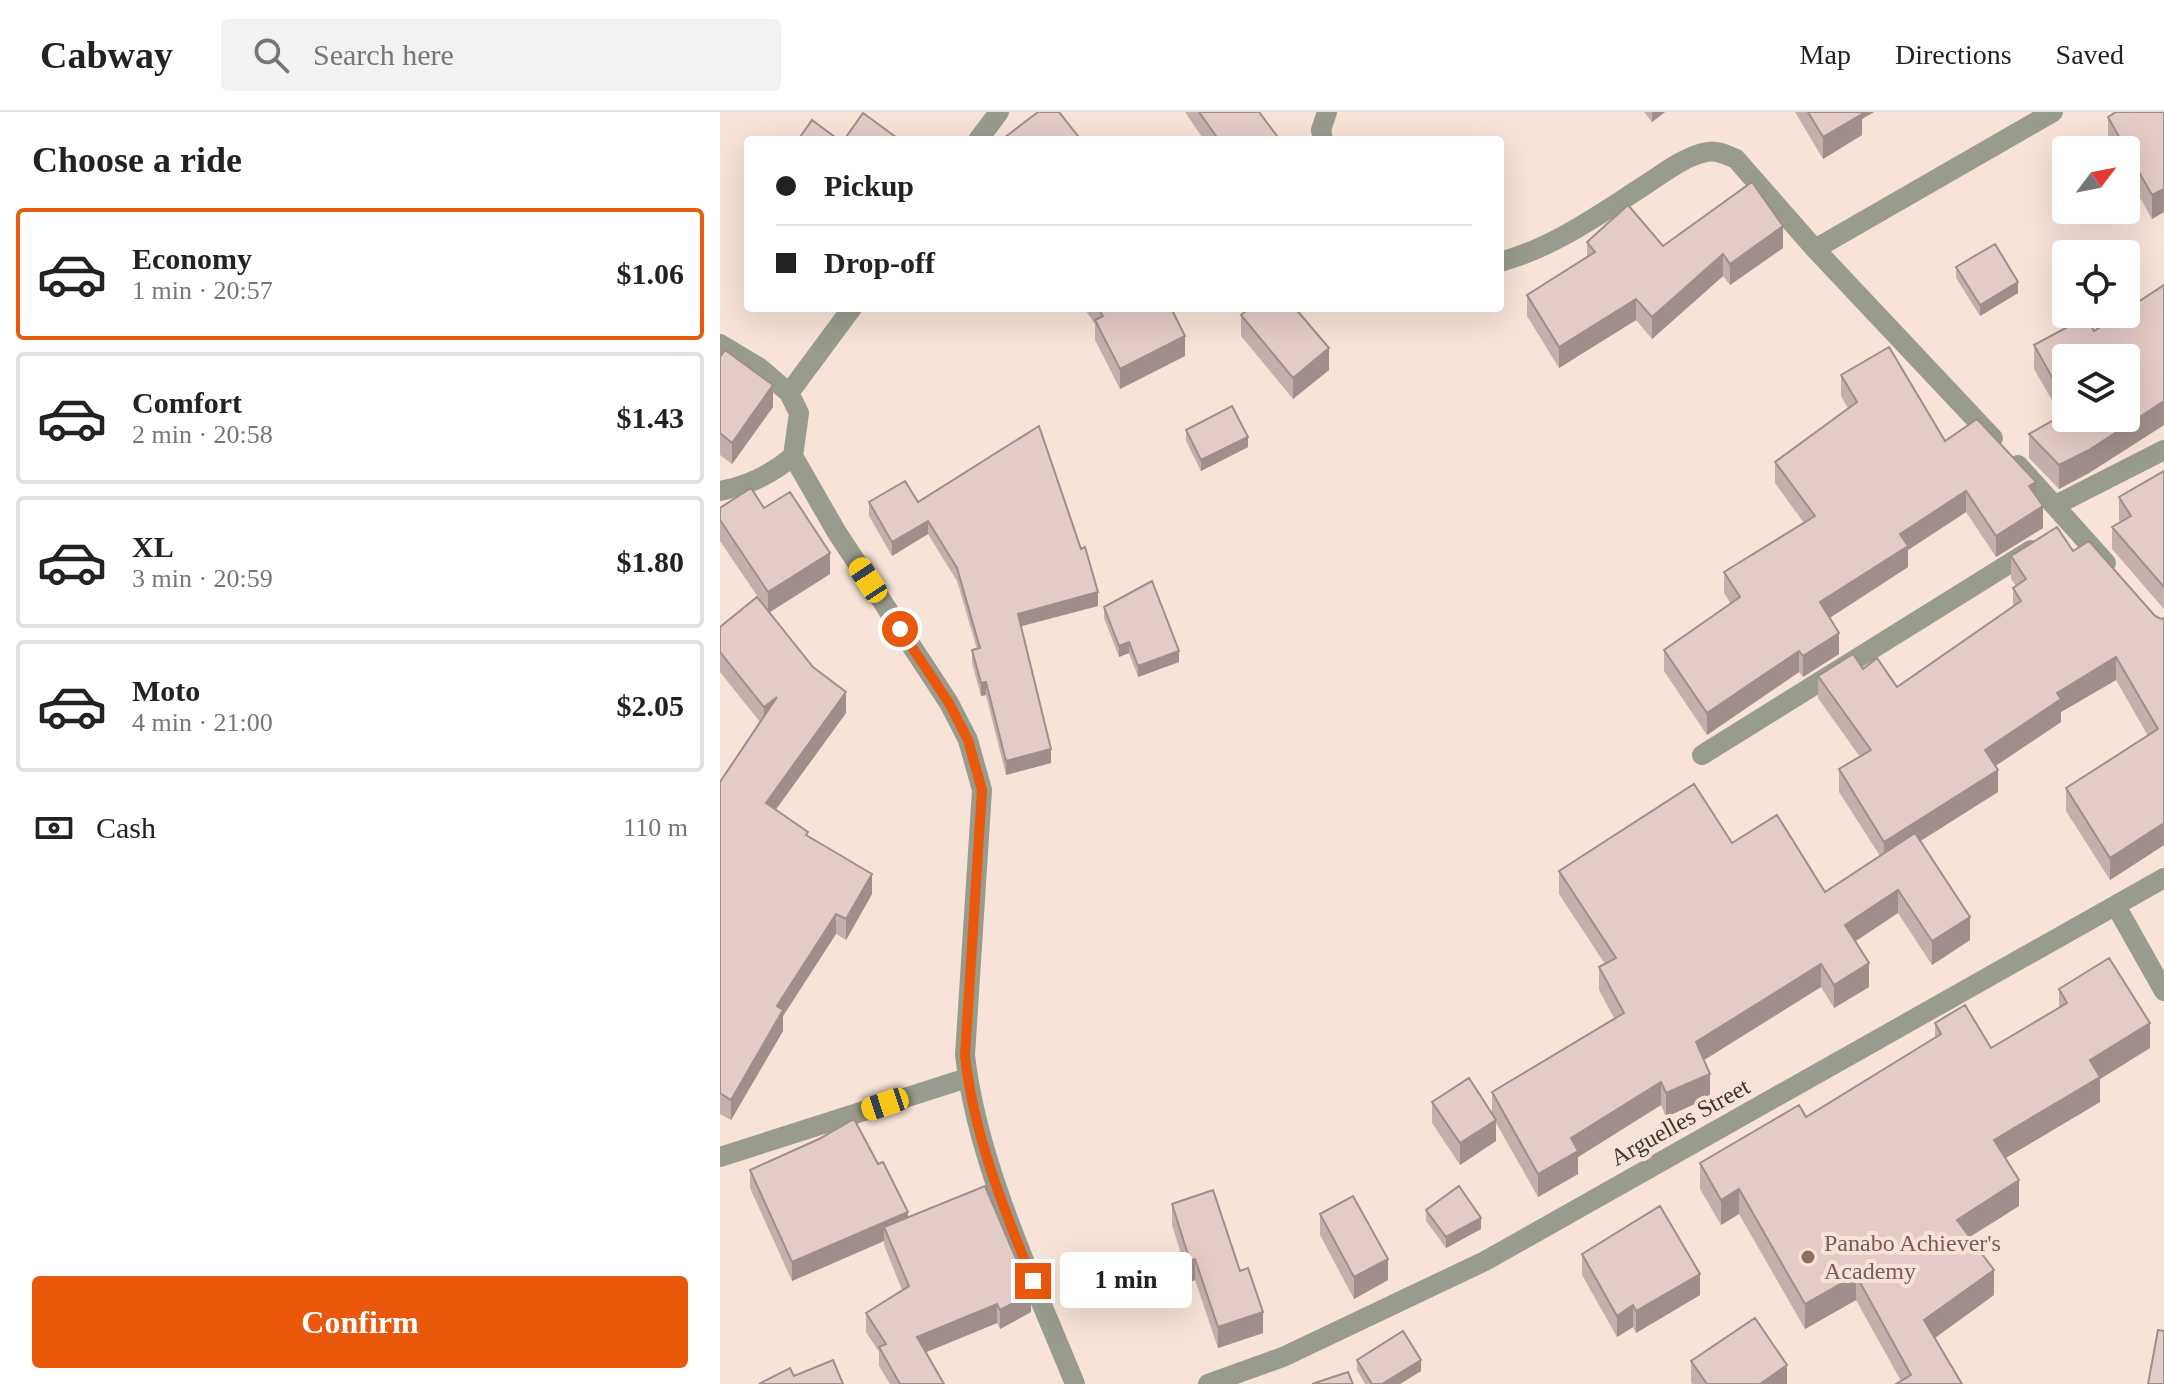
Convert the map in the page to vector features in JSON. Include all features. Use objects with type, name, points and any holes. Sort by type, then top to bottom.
[{"type":"street","points":[[981,136],[999,112]]},
{"type":"street","points":[[1322,136],[1327,112]]},
{"type":"street","points":[[1815,249],[2053,112]]},
{"type":"street","points":[[1504,261],[1522,256],[1576,230],[1674,166],[1707,152],[1722,152],[1736,159],[1815,249],[2056,505],[2059,533],[2123,583]]},
{"type":"street","points":[[789,393],[849,312]]},
{"type":"street","points":[[720,344],[760,368],[789,393],[799,413],[793,456],[836,531],[949,703],[968,740],[982,790],[965,1055],[967,1078],[981,1135],[1013,1230],[1075,1384]]},
{"type":"street","points":[[2056,505],[2164,450]]},
{"type":"street","points":[[720,491],[736,488],[776,471],[793,456]]},
{"type":"street","points":[[1702,755],[2059,533]]},
{"type":"street","name":"Arguelles Street","points":[[1208,1384],[1283,1357],[1485,1261],[2164,878]]},
{"type":"street","points":[[2116,906],[2164,991]]},
{"type":"street","points":[[720,1157],[967,1078]]},
{"type":"building","points":[[1038,112],[1059,112],[1078,136],[1007,136]]},
{"type":"building","points":[[1199,112],[1259,112],[1277,136],[1216,136]]},
{"type":"building","points":[[1808,112],[1861,112],[1862,114],[1823,137]]},
{"type":"building","points":[[2116,112],[2164,112],[2164,189],[2152,195],[2140,174],[2140,136],[2119,136],[2108,117]]},
{"type":"building","points":[[863,113],[895,136],[847,136]]},
{"type":"building","points":[[812,120],[834,136],[801,136]]},
{"type":"building","points":[[1752,182],[1783,226],[1730,264],[1723,254],[1652,317],[1636,299],[1559,347],[1527,295],[1595,252],[1587,242],[1628,205],[1663,246]]},
{"type":"building","points":[[1995,244],[2018,282],[1980,305],[1956,267]]},
{"type":"building","points":[[2164,285],[2164,401],[2140,417],[2140,344],[2052,344],[2052,377],[2034,345],[2066,328],[2092,328],[2094,331],[2099,328],[2140,328],[2140,301]]},
{"type":"building","points":[[1100,312],[1173,312],[1185,336],[1120,369],[1095,320],[1103,316]]},
{"type":"building","points":[[1244,312],[1298,312],[1329,348],[1293,378],[1241,315]]},
{"type":"building","points":[[1889,347],[1945,441],[1977,419],[2036,482],[2029,486],[2043,506],[1996,536],[1966,491],[1900,534],[1908,546],[1820,602],[1839,633],[1803,656],[1799,651],[1707,713],[1664,650],[1740,597],[1724,572],[1815,516],[1775,462],[1857,402],[1841,375]]},
{"type":"building","points":[[725,350],[773,385],[732,443],[720,433],[720,357]]},
{"type":"building","points":[[1232,406],[1248,437],[1201,460],[1186,430]]},
{"type":"building","points":[[2052,421],[2052,432],[2117,432],[2059,465],[2029,434]]},
{"type":"building","points":[[1039,426],[1081,549],[1085,547],[1098,592],[1018,614],[1051,749],[1006,761],[986,682],[981,683],[972,650],[980,648],[957,568],[928,521],[892,542],[869,502],[905,481],[918,502]]},
{"type":"building","points":[[2164,471],[2164,587],[2112,527],[2131,516],[2119,497]]},
{"type":"building","points":[[751,488],[764,508],[790,492],[830,553],[768,592],[720,520],[720,508]]},
{"type":"building","points":[[2057,527],[2073,551],[2089,541],[2155,616],[2164,618],[2164,823],[2110,858],[2066,788],[2158,729],[2116,657],[2057,693],[2061,699],[1985,750],[1998,770],[1884,842],[1839,769],[1871,750],[1818,676],[1853,654],[1863,669],[1877,658],[1897,687],[2021,601],[2013,588],[2026,579],[2011,556]]},
{"type":"building","points":[[1152,581],[1179,651],[1138,666],[1129,642],[1119,646],[1104,607]]},
{"type":"building","points":[[757,597],[813,667],[846,692],[766,803],[808,832],[806,835],[872,874],[846,919],[836,914],[777,1006],[783,1010],[731,1100],[720,1093],[720,782],[777,697],[764,707],[720,652],[720,627]]},
{"type":"building","points":[[1694,784],[1732,843],[1777,815],[1825,892],[1915,833],[1970,917],[1932,941],[1898,890],[1845,925],[1869,963],[1834,985],[1821,964],[1696,1042],[1710,1074],[1666,1093],[1661,1082],[1571,1138],[1578,1151],[1538,1174],[1492,1092],[1624,1013],[1599,967],[1616,958],[1559,871]]},
{"type":"building","points":[[2109,958],[2150,1023],[2090,1060],[2100,1077],[1994,1140],[2019,1180],[1957,1220],[1994,1270],[1924,1320],[1962,1384],[1896,1384],[1911,1375],[1856,1275],[1805,1304],[1739,1189],[1721,1200],[1700,1163],[1799,1105],[1806,1117],[1941,1034],[1935,1023],[1965,1005],[1991,1048],[2067,1003],[2059,989]]},
{"type":"building","points":[[1469,1078],[1496,1120],[1460,1143],[1432,1102]]},
{"type":"building","points":[[854,1119],[878,1164],[883,1162],[908,1212],[792,1262],[750,1170],[819,1139]]},
{"type":"building","points":[[985,1186],[1031,1294],[1000,1310],[997,1304],[917,1337],[944,1384],[900,1384],[879,1347],[886,1344],[866,1313],[909,1286],[884,1227]]},
{"type":"building","points":[[1459,1186],[1481,1218],[1446,1237],[1426,1210]]},
{"type":"building","points":[[1213,1190],[1240,1271],[1248,1268],[1263,1312],[1218,1327],[1195,1259],[1190,1261],[1172,1204]]},
{"type":"building","points":[[1353,1196],[1388,1259],[1354,1277],[1320,1214]]},
{"type":"building","points":[[1660,1206],[1700,1274],[1636,1311],[1633,1305],[1617,1316],[1582,1254]]},
{"type":"building","points":[[1755,1318],[1787,1365],[1760,1384],[1707,1384],[1691,1361]]},
{"type":"building","points":[[2158,1330],[2164,1331],[2164,1384],[2148,1384]]},
{"type":"building","points":[[1403,1331],[1421,1360],[1382,1384],[1372,1384],[1357,1360]]},
{"type":"building","points":[[833,1360],[843,1384],[759,1384],[790,1368],[794,1376]]},
{"type":"building","points":[[1348,1372],[1353,1384],[1312,1384]]},
{"type":"place","name":"Panabo Achiever's Academy","points":[[1808,1257]]},
{"type":"route","points":[[900,629],[949,703],[968,740],[982,790],[965,1055],[967,1078],[981,1135],[1033,1281]]}]
